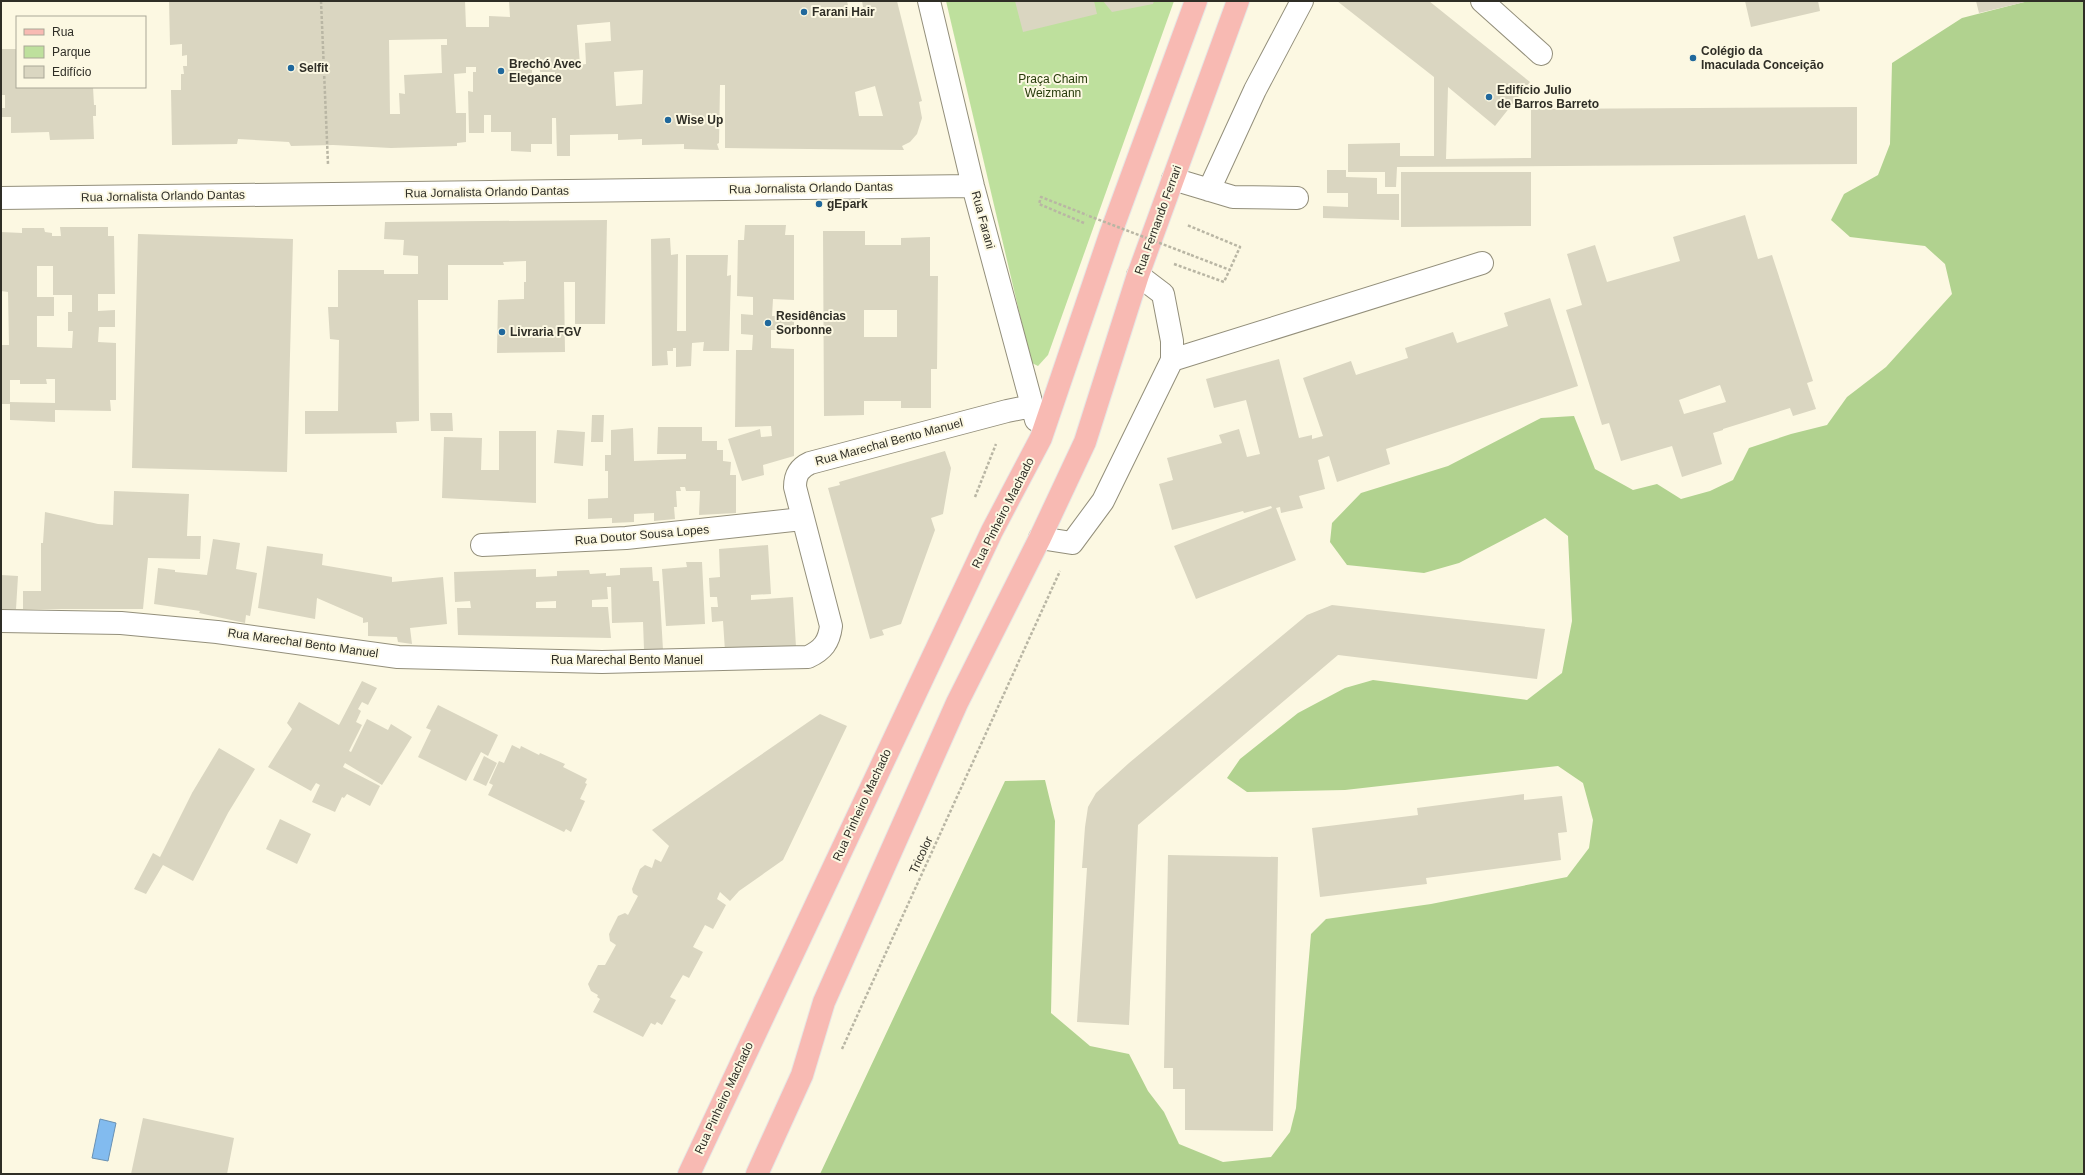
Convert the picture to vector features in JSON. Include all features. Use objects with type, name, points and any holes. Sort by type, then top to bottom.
[{"type":"main road","points":[[1041,438],[1110,236],[1196,1]]},
{"type":"main road","name":"Rua Fernando Ferrari","points":[[1040,538],[1085,442],[1138,275],[1238,1]]},
{"type":"main road","name":"Rua Pinheiro Machado","points":[[689,1174],[992,531],[1041,438]]},
{"type":"main road","points":[[757,1174],[802,1076],[824,1002],[948,725],[1040,538]]},
{"type":"street","name":"Rua Farani","points":[[929,1],[973,186],[1041,438]]},
{"type":"street","points":[[1209,190],[1255,90],[1302,1]]},
{"type":"street","points":[[1482,1],[1541,54]]},
{"type":"street","points":[[1173,179],[1234,197],[1297,198]]},
{"type":"street","name":"Rua Jornalista Orlando Dantas","points":[[1,198],[973,186]]},
{"type":"street","points":[[1172,360],[1482,263]]},
{"type":"street","points":[[1040,538],[1072,543],[1103,501],[1172,360],[1172,341],[1163,294],[1138,275]]},
{"type":"street","name":"Rua Marechal Bento Manuel","points":[[1,621],[121,624],[217,632],[398,657],[602,662],[808,657],[824,647],[830,638],[831,626],[802,519],[795,480],[803,466],[1007,411],[1032,406]]},
{"type":"street","name":"Rua Doutor Sousa Lopes","points":[[482,545],[626,538],[802,519]]},
{"type":"path","points":[[321,1],[329,194]]},
{"type":"path","points":[[1069,216],[1039,204],[1041,197],[1230,270]]},
{"type":"path","points":[[1160,214],[1240,247],[1224,282],[1187,268]]},
{"type":"path","name":"Tricolor","points":[[841,1051],[1035,628],[1072,543]]},
{"type":"green space","name":"Praça Chaim Weizmann","points":[[946,1],[1174,1],[1048,355],[1038,366],[1032,363],[1030,358]]},
{"type":"green space","points":[[2028,1],[2084,1],[2084,1174],[820,1174],[1005,781],[1045,780],[1055,821],[1051,1013],[1090,1046],[1129,1054],[1148,1091],[1164,1112],[1179,1144],[1223,1162],[1271,1157],[1290,1132],[1296,1108],[1311,934],[1326,919],[1431,904],[1567,877],[1589,848],[1593,820],[1583,783],[1558,766],[1345,790],[1247,792],[1227,778],[1240,759],[1298,713],[1345,688],[1373,680],[1527,700],[1562,673],[1572,621],[1568,536],[1545,518],[1459,563],[1424,573],[1347,565],[1330,542],[1332,523],[1361,493],[1448,466],[1541,418],[1574,416],[1595,469],[1633,490],[1657,484],[1681,499],[1710,491],[1733,480],[1749,448],[1791,434],[1827,425],[1847,397],[1886,367],[1952,294],[1945,264],[1925,246],[1850,237],[1831,220],[1844,194],[1878,175],[1890,144],[1892,63],[1962,18]]},
{"type":"water","points":[[100,1119],[116,1123],[108,1161],[92,1158]]},
{"type":"building","points":[[169,1],[465,1],[466,27],[489,27],[489,16],[510,17],[509,1],[847,1],[849,10],[863,7],[862,1],[897,1],[922,101],[919,102],[922,118],[917,134],[910,142],[902,146],[904,150],[725,148],[725,85],[720,85],[719,143],[717,144],[719,150],[684,149],[684,144],[642,145],[642,139],[618,140],[618,134],[570,135],[570,156],[557,156],[556,118],[552,118],[552,144],[531,144],[531,152],[511,151],[511,132],[491,132],[491,115],[484,115],[484,133],[469,133],[468,91],[473,92],[473,72],[476,72],[476,67],[466,67],[466,73],[454,74],[456,113],[466,113],[466,142],[457,143],[457,146],[391,148],[333,145],[291,146],[289,142],[238,139],[237,144],[172,145],[171,90],[181,90],[181,74],[184,74],[183,66],[187,66],[187,55],[182,56],[182,44],[170,45]],"holes":[[[610,22],[611,41],[585,43],[586,64],[580,65],[577,25]],[[447,39],[447,45],[441,45],[442,73],[404,75],[405,94],[399,93],[400,114],[390,114],[389,40]],[[532,66],[540,66],[540,72],[555,72],[555,77],[541,78],[541,84],[532,84]],[[643,70],[642,104],[616,106],[614,72]],[[875,86],[883,116],[859,116],[855,92]]]},
{"type":"building","points":[[1015,1],[1094,1],[1097,14],[1023,32]]},
{"type":"building","points":[[1103,1],[1154,1],[1153,4],[1112,12]]},
{"type":"building","name":"Edifício Julio de Barros Barreto","points":[[1337,1],[1429,1],[1530,82],[1495,126],[1448,87],[1446,159],[1531,158],[1531,109],[1857,107],[1857,164],[1397,167],[1396,187],[1385,187],[1385,172],[1348,172],[1348,144],[1400,143],[1400,156],[1434,156],[1434,77]]},
{"type":"building","points":[[1745,1],[1818,1],[1820,11],[1751,27]]},
{"type":"building","points":[[1976,1],[2025,1],[2025,2],[1979,13]]},
{"type":"building","points":[[1,49],[16,49],[16,88],[93,88],[94,105],[96,105],[96,116],[93,116],[94,139],[50,140],[49,132],[11,133],[11,117],[1,117],[1,108],[5,108],[5,95],[1,95]]},
{"type":"building","points":[[1327,170],[1346,170],[1346,177],[1377,178],[1377,194],[1399,194],[1399,220],[1323,218],[1323,206],[1348,207],[1348,193],[1327,193]]},
{"type":"building","points":[[1401,172],[1531,172],[1531,226],[1401,227]]},
{"type":"building","points":[[1745,215],[1758,259],[1772,255],[1813,381],[1807,383],[1816,409],[1793,416],[1790,408],[1713,433],[1722,464],[1682,477],[1672,446],[1621,461],[1609,423],[1602,425],[1566,310],[1582,305],[1567,254],[1595,245],[1607,282],[1680,261],[1673,237]],"holes":[[[1720,385],[1726,402],[1684,414],[1679,400]]]},
{"type":"building","points":[[607,220],[605,324],[575,324],[575,282],[564,282],[565,352],[497,353],[498,300],[524,299],[526,261],[503,262],[504,265],[448,265],[448,300],[418,300],[419,421],[396,422],[397,433],[305,434],[305,411],[338,411],[339,340],[330,339],[328,307],[338,307],[338,270],[384,270],[384,274],[418,274],[418,256],[403,255],[404,240],[384,239],[385,222]]},
{"type":"building","name":"Residências Sorbonne","points":[[745,225],[786,225],[785,235],[794,235],[794,300],[773,299],[772,316],[794,316],[794,330],[771,330],[771,348],[794,349],[794,456],[763,465],[764,475],[742,481],[728,439],[760,429],[761,437],[772,436],[771,426],[735,427],[736,350],[752,350],[753,335],[741,334],[741,314],[753,315],[753,297],[737,296],[738,240],[744,240]]},
{"type":"building","points":[[60,227],[108,227],[108,236],[114,236],[115,294],[98,294],[98,311],[115,310],[115,327],[99,327],[98,342],[116,343],[116,400],[110,400],[111,411],[55,410],[55,422],[10,420],[10,404],[1,404],[1,345],[9,345],[8,292],[1,291],[1,232],[22,233],[22,228],[44,228],[45,232],[52,233],[52,236],[61,236]],"holes":[[[37,266],[53,266],[53,295],[72,295],[72,312],[68,312],[68,331],[73,331],[72,348],[37,347],[37,316],[54,316],[54,297],[37,297]],[[46,379],[55,379],[55,403],[10,402],[10,380],[20,380],[20,384],[47,384]]]},
{"type":"building","points":[[823,231],[865,231],[865,245],[901,245],[901,238],[930,237],[930,276],[938,276],[937,369],[931,369],[931,408],[901,408],[901,401],[864,401],[864,415],[824,416]],"holes":[[[864,310],[897,310],[897,337],[864,337]]]},
{"type":"building","points":[[138,234],[293,239],[287,472],[132,468]]},
{"type":"building","points":[[670,238],[671,255],[678,254],[677,331],[686,331],[686,255],[728,255],[727,276],[731,275],[729,351],[703,351],[704,342],[692,343],[691,366],[676,367],[676,348],[673,348],[673,351],[667,351],[668,365],[652,366],[651,239]]},
{"type":"building","points":[[1550,298],[1578,386],[1386,449],[1390,464],[1337,482],[1329,456],[1318,460],[1325,489],[1299,496],[1303,508],[1281,513],[1280,507],[1276,508],[1296,560],[1196,599],[1174,546],[1272,508],[1271,506],[1244,513],[1243,511],[1172,530],[1159,484],[1173,480],[1167,458],[1222,443],[1219,435],[1239,429],[1247,457],[1260,454],[1246,400],[1214,408],[1206,379],[1279,359],[1299,438],[1312,435],[1312,439],[1323,436],[1303,378],[1351,361],[1356,375],[1408,358],[1405,348],[1453,332],[1457,343],[1508,326],[1504,313]]},
{"type":"building","points":[[430,413],[452,413],[453,431],[431,431]]},
{"type":"building","points":[[592,415],[604,415],[603,442],[591,442]]},
{"type":"building","points":[[658,427],[702,427],[702,441],[717,441],[717,450],[723,450],[723,461],[731,462],[730,475],[736,475],[736,513],[699,515],[700,491],[686,491],[685,487],[680,487],[681,491],[676,491],[677,507],[674,507],[675,519],[654,521],[654,513],[634,514],[634,522],[612,523],[612,518],[588,519],[588,499],[608,498],[608,471],[605,471],[605,455],[611,455],[611,430],[633,428],[634,461],[686,459],[686,454],[657,454]]},
{"type":"building","points":[[557,430],[585,432],[583,466],[554,463]]},
{"type":"building","points":[[499,431],[536,431],[536,503],[442,498],[444,437],[482,438],[481,470],[499,470]]},
{"type":"building","points":[[945,451],[951,468],[943,514],[931,518],[935,530],[901,624],[882,630],[884,635],[870,639],[828,488],[840,485],[839,482]]},
{"type":"building","points":[[114,491],[189,494],[187,536],[201,536],[200,559],[148,558],[143,609],[23,609],[23,591],[41,591],[41,543],[43,543],[45,512],[98,524],[113,525]]},
{"type":"building","points":[[213,539],[240,543],[236,569],[257,573],[250,616],[246,615],[245,623],[199,613],[200,611],[154,604],[158,568],[175,570],[175,572],[207,575]]},
{"type":"building","points":[[768,545],[771,594],[751,595],[751,600],[793,597],[796,647],[725,651],[723,621],[712,622],[711,607],[718,607],[717,597],[710,597],[709,578],[720,577],[719,549]]},
{"type":"building","points":[[267,546],[323,554],[322,565],[392,577],[392,582],[443,577],[447,624],[410,628],[412,644],[398,642],[397,637],[368,636],[368,622],[363,623],[363,618],[317,598],[315,619],[258,608]]},
{"type":"building","points":[[686,562],[702,562],[705,624],[666,626],[662,569],[687,567]]},
{"type":"building","points":[[652,567],[653,581],[659,581],[663,650],[644,649],[643,622],[612,623],[611,587],[607,587],[608,599],[592,600],[592,607],[608,607],[611,638],[458,635],[457,608],[471,608],[470,601],[455,602],[454,572],[536,569],[536,577],[557,576],[557,571],[589,570],[590,574],[606,573],[606,576],[620,575],[620,568]],"holes":[[[556,601],[556,608],[536,608],[536,602]]]},
{"type":"building","points":[[1,575],[18,576],[16,609],[1,609]]},
{"type":"building","points":[[1332,605],[1545,629],[1537,679],[1338,655],[1138,825],[1129,1025],[1077,1022],[1087,868],[1082,868],[1085,827],[1088,807],[1096,793],[1129,763],[1307,615]]},
{"type":"building","points":[[362,681],[377,688],[368,705],[362,702],[358,709],[361,711],[356,722],[362,725],[349,751],[351,752],[367,719],[388,730],[391,724],[412,737],[382,785],[345,763],[343,767],[380,786],[370,806],[347,794],[344,798],[342,797],[335,812],[312,802],[320,785],[316,783],[311,791],[268,767],[292,729],[287,723],[299,702],[339,725]]},
{"type":"building","points":[[438,705],[498,735],[488,756],[481,752],[466,781],[418,757],[431,730],[426,728]]},
{"type":"building","points":[[820,714],[847,726],[783,860],[739,891],[730,901],[720,892],[717,899],[726,905],[713,929],[705,925],[693,947],[703,952],[689,978],[683,975],[670,997],[676,1000],[662,1025],[657,1022],[655,1025],[651,1023],[643,1037],[593,1012],[600,999],[597,997],[598,995],[591,991],[588,984],[598,965],[605,965],[616,945],[610,941],[609,934],[618,916],[625,913],[628,915],[638,896],[633,893],[632,889],[640,869],[645,865],[652,868],[655,859],[661,862],[669,846],[652,830]]},
{"type":"building","points":[[512,745],[520,749],[521,746],[539,755],[540,753],[565,764],[563,767],[587,779],[585,783],[587,784],[580,799],[585,801],[571,832],[566,829],[564,832],[488,795],[493,785],[489,783],[499,761],[504,763]]},
{"type":"building","points":[[219,748],[255,769],[228,813],[193,881],[163,865],[146,894],[134,889],[153,853],[160,857],[192,793]]},
{"type":"building","points":[[484,756],[497,763],[486,786],[473,780]]},
{"type":"building","points":[[1524,794],[1524,800],[1562,796],[1567,832],[1558,833],[1561,860],[1426,878],[1427,884],[1320,897],[1312,828],[1418,815],[1417,808]]},
{"type":"building","points":[[280,819],[311,834],[297,864],[266,849]]},
{"type":"building","points":[[1168,855],[1278,857],[1273,1131],[1185,1130],[1185,1089],[1173,1089],[1173,1068],[1164,1068]]},
{"type":"building","points":[[143,1118],[234,1138],[227,1174],[131,1174]]},
{"type":"place","name":"Farani Hair","points":[[804,12]]},
{"type":"place","name":"Colégio da Imaculada Conceição","points":[[1693,58]]},
{"type":"place","name":"Selfit","points":[[291,68]]},
{"type":"place","name":"Brechó Avec Elegance","points":[[501,71]]},
{"type":"place","name":"Edifício Julio de Barros Barreto","points":[[1489,97]]},
{"type":"place","name":"Wise Up","points":[[668,120]]},
{"type":"place","name":"gEpark","points":[[819,204]]},
{"type":"place","name":"Residências Sorbonne","points":[[768,323]]},
{"type":"place","name":"Livraria FGV","points":[[502,332]]}]
